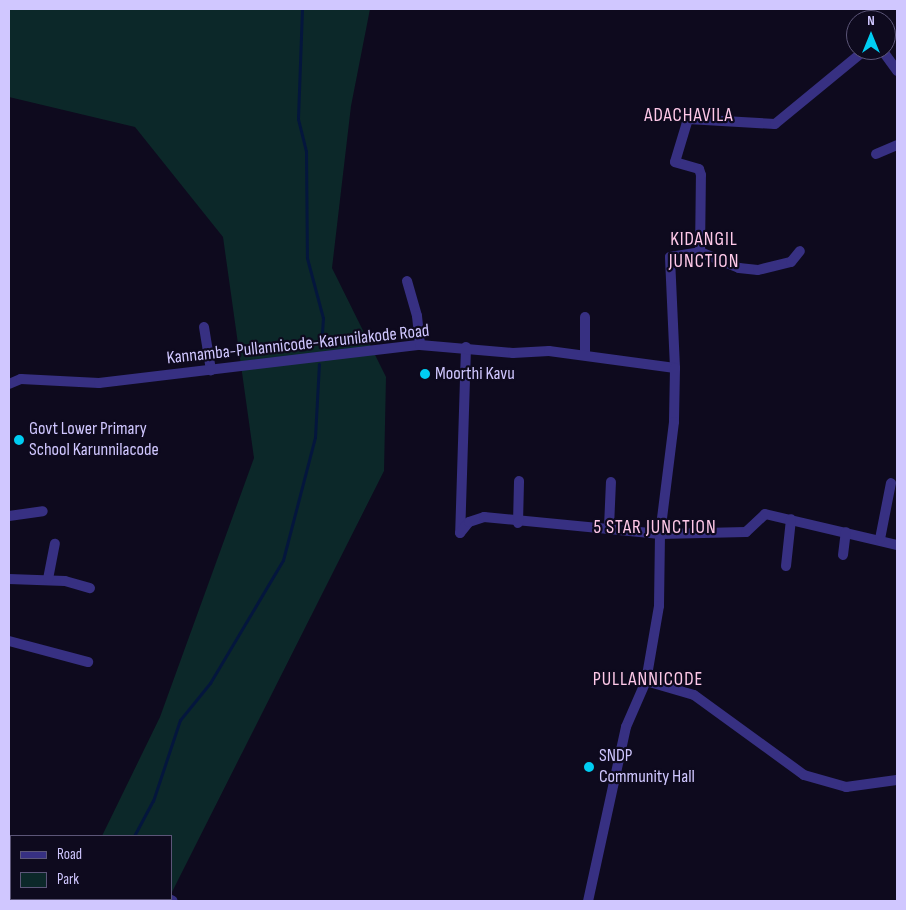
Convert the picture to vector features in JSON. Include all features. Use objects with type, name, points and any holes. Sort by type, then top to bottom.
[{"type":"street","points":[[700,252],[699,169],[675,162],[688,119],[775,124],[853,60]]},
{"type":"street","points":[[889,60],[897,71]]},
{"type":"street","points":[[876,154],[897,145]]},
{"type":"street","points":[[588,901],[626,727],[646,681],[659,606],[660,534],[674,422],[675,368],[670,257],[700,252],[739,268],[758,270],[785,265],[800,251]]},
{"type":"street","points":[[406,281],[417,316],[420,345]]},
{"type":"street","points":[[585,318],[585,354]]},
{"type":"street","points":[[204,327],[211,370]]},
{"type":"street","name":"Kannamba-Pullannicode-Karunilakode Road","points":[[9,384],[21,379],[99,383],[420,345],[585,354],[675,368]]},
{"type":"street","points":[[466,347],[460,533],[474,519],[609,527],[660,534],[746,532],[765,514],[880,539],[897,545]]},
{"type":"street","points":[[518,523],[519,481]]},
{"type":"street","points":[[609,527],[611,482]]},
{"type":"street","points":[[880,539],[891,483]]},
{"type":"street","points":[[9,516],[43,511]]},
{"type":"street","points":[[786,566],[791,520]]},
{"type":"street","points":[[843,555],[846,532]]},
{"type":"street","points":[[48,579],[55,544]]},
{"type":"street","points":[[9,580],[26,583],[48,579],[90,588]]},
{"type":"street","points":[[9,641],[88,662]]},
{"type":"street","points":[[646,681],[694,694],[804,775],[846,786],[897,780]]},
{"type":"green space","points":[[9,9],[370,9],[351,106],[332,268],[386,377],[384,471],[172,892],[172,835],[102,835],[160,717],[254,458],[223,237],[135,127],[9,97]]},
{"type":"waterway","points":[[302,9],[298,119],[306,151],[307,258],[323,318],[321,346]]},
{"type":"waterway","points":[[135,835],[153,801],[180,720],[210,683],[283,560],[315,437],[319,364]]},
{"type":"place","name":"Moorthi Kavu","points":[[425,374]]},
{"type":"place","name":"Govt Lower Primary School Karunnilacode","points":[[19,440]]},
{"type":"place","name":"SNDP Community Hall","points":[[589,767]]},
{"type":"district","name":"ADACHAVILA","points":[[689,116]]},
{"type":"district","name":"KIDANGIL JUNCTION","points":[[704,251]]},
{"type":"district","name":"5 STAR JUNCTION","points":[[655,528]]},
{"type":"district","name":"PULLANNICODE","points":[[648,680]]}]
